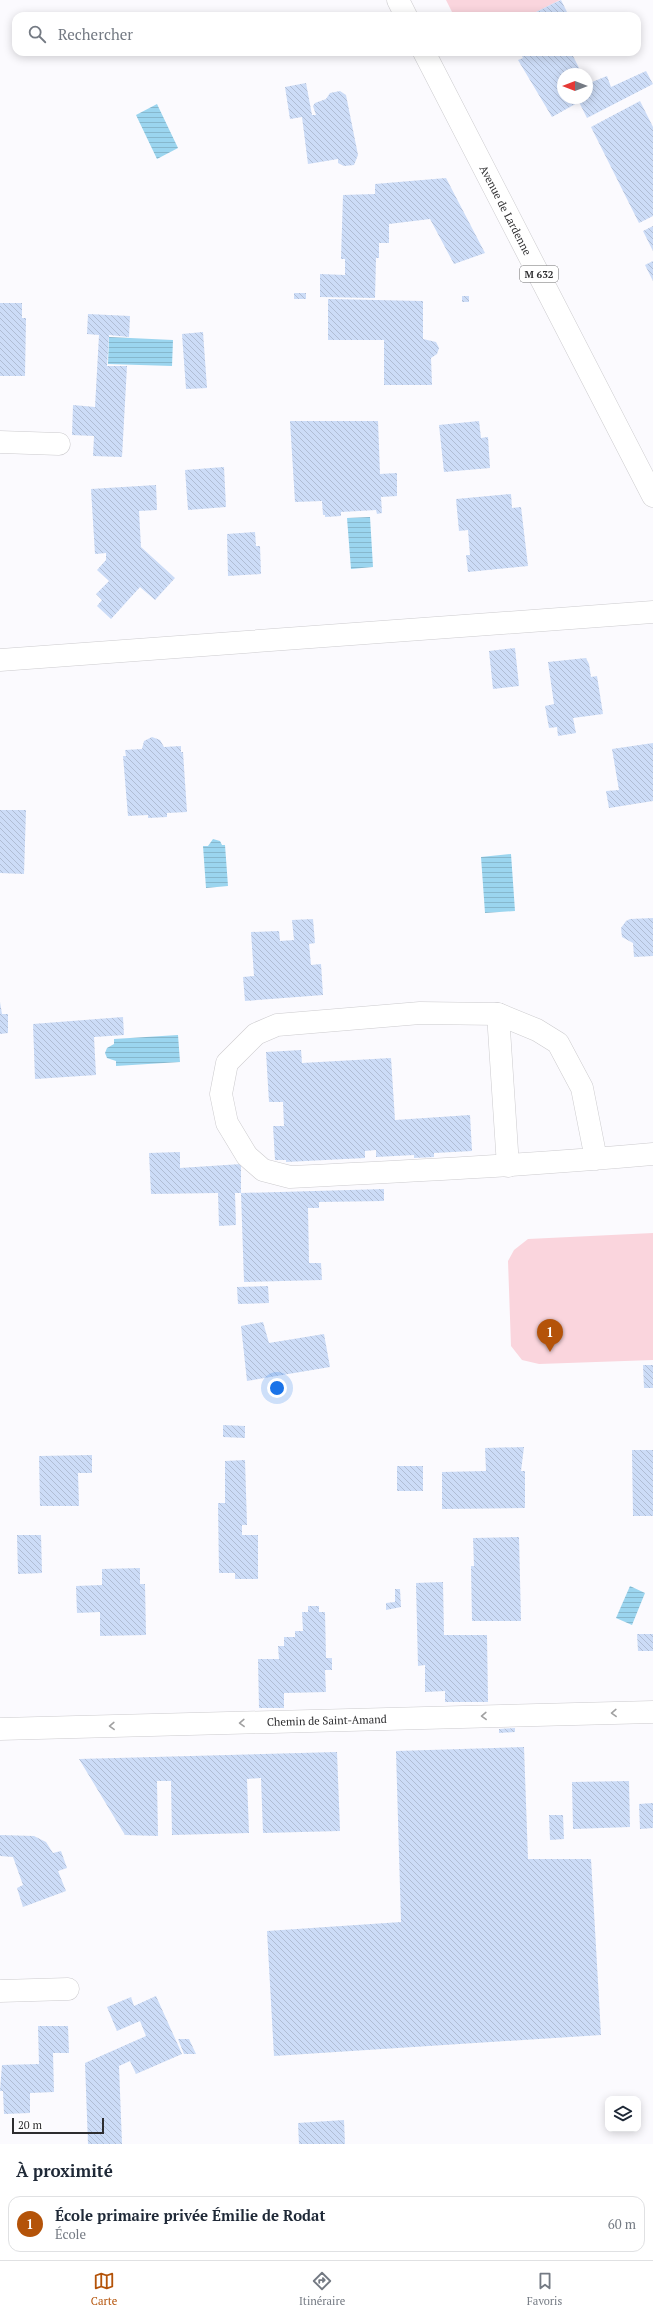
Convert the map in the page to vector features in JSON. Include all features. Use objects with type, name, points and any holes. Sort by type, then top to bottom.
[{"type":"street","points":[[398,0],[404,12]]},
{"type":"street","name":"Avenue de Lardenne","points":[[426,56],[653,496]]},
{"type":"street","points":[[0,442],[60,444]]},
{"type":"street","points":[[0,660],[653,612]]},
{"type":"street","points":[[596,1159],[582,1088],[558,1043],[538,1030],[498,1014],[420,1013],[277,1025],[256,1034],[227,1063],[221,1094],[227,1123],[247,1156],[263,1170],[290,1177],[508,1166],[596,1159],[653,1154]]},
{"type":"street","points":[[498,1014],[508,1166]]},
{"type":"street","name":"Chemin de Saint-Amand","points":[[0,1729],[653,1712]]},
{"type":"street","points":[[0,1991],[68,1989]]},
{"type":"shaded area","points":[[446,0],[560,0],[536,12],[452,12]]},
{"type":"shaded area","points":[[653,1233],[653,1360],[539,1364],[522,1360],[511,1346],[508,1261],[514,1250],[528,1239]]},
{"type":"water","points":[[157,104],[178,148],[157,159],[136,115]]},
{"type":"water","points":[[109,337],[173,340],[172,366],[108,364]]},
{"type":"water","points":[[370,517],[373,567],[351,569],[347,518]]},
{"type":"water","points":[[213,839],[220,841],[222,845],[225,845],[228,886],[206,888],[203,846],[208,846]]},
{"type":"water","points":[[511,854],[515,911],[485,913],[481,857]]},
{"type":"water","points":[[178,1035],[180,1062],[116,1066],[116,1061],[107,1058],[105,1053],[107,1048],[114,1044],[114,1039]]},
{"type":"water","points":[[630,1586],[645,1593],[632,1625],[616,1618]]},
{"type":"building","points":[[561,0],[567,12],[536,12]]},
{"type":"building","points":[[522,56],[573,56],[579,68],[557,68],[557,104],[575,104],[552,117],[518,60],[523,58]]},
{"type":"building","points":[[646,71],[653,84],[587,118],[580,104],[593,104],[593,82],[607,76],[611,87]]},
{"type":"building","points":[[306,83],[312,115],[316,115],[313,106],[315,103],[326,99],[330,93],[340,91],[346,95],[358,155],[354,165],[344,166],[338,163],[338,159],[308,164],[302,117],[290,119],[285,87]]},
{"type":"building","points":[[640,101],[653,127],[653,216],[639,223],[591,127]]},
{"type":"building","points":[[446,178],[485,253],[454,264],[430,219],[389,224],[389,243],[379,243],[379,258],[376,258],[375,298],[320,297],[320,274],[345,275],[345,259],[341,259],[343,195],[375,194],[375,184]]},
{"type":"building","points":[[653,226],[653,251],[643,231]]},
{"type":"building","points":[[653,261],[653,281],[645,265]]},
{"type":"building","points":[[294,293],[306,293],[306,299],[294,299]]},
{"type":"building","points":[[462,296],[469,296],[469,302],[462,302]]},
{"type":"building","points":[[328,299],[423,301],[423,339],[436,342],[439,348],[437,354],[431,358],[432,385],[384,385],[384,340],[328,340]]},
{"type":"building","points":[[0,303],[22,303],[22,318],[26,318],[25,376],[0,376]]},
{"type":"building","points":[[88,314],[130,316],[129,337],[109,335],[107,366],[127,366],[122,457],[93,456],[94,436],[72,435],[73,405],[95,407],[99,335],[87,334]]},
{"type":"building","points":[[203,332],[207,388],[186,389],[182,334]]},
{"type":"building","points":[[290,421],[378,421],[380,474],[397,473],[397,496],[381,497],[382,513],[377,514],[376,510],[341,512],[341,516],[325,517],[325,515],[323,515],[322,501],[295,502]]},
{"type":"building","points":[[479,421],[481,438],[488,437],[490,468],[444,472],[439,425]]},
{"type":"building","points":[[224,467],[226,507],[188,510],[185,470]]},
{"type":"building","points":[[156,485],[157,510],[139,511],[141,547],[175,578],[155,600],[140,587],[111,619],[97,606],[102,600],[96,594],[109,581],[97,570],[106,560],[106,553],[95,554],[91,489]]},
{"type":"building","points":[[511,494],[512,508],[521,507],[528,566],[468,572],[466,555],[470,555],[468,530],[459,531],[456,499]]},
{"type":"building","points":[[255,532],[256,546],[260,546],[261,574],[228,576],[227,534]]},
{"type":"building","points":[[515,648],[519,686],[493,689],[489,651]]},
{"type":"building","points":[[586,658],[589,664],[591,677],[597,676],[603,714],[573,718],[576,733],[558,736],[557,727],[549,728],[545,706],[554,704],[548,662]]},
{"type":"building","points":[[152,737],[160,740],[164,747],[181,746],[181,752],[183,752],[187,812],[167,813],[167,817],[148,818],[148,815],[128,816],[123,756],[126,756],[125,750],[142,749],[144,741]]},
{"type":"building","points":[[653,743],[653,801],[609,808],[606,791],[619,790],[612,749]]},
{"type":"building","points":[[0,810],[26,810],[24,874],[0,873]]},
{"type":"building","points":[[653,918],[653,956],[634,957],[633,943],[622,937],[621,928],[626,921],[630,919]]},
{"type":"building","points":[[313,919],[315,943],[309,944],[311,965],[321,964],[323,995],[245,1001],[243,977],[254,976],[251,932],[279,931],[280,941],[294,940],[292,920]]},
{"type":"building","points":[[0,1002],[2,1014],[8,1014],[8,1033],[0,1034]]},
{"type":"building","points":[[123,1017],[124,1035],[94,1037],[96,1075],[35,1079],[33,1024]]},
{"type":"building","points":[[301,1050],[302,1063],[391,1058],[395,1120],[470,1115],[472,1151],[434,1153],[434,1157],[414,1158],[414,1155],[376,1157],[376,1150],[365,1151],[365,1158],[286,1162],[286,1160],[275,1160],[273,1126],[284,1126],[283,1102],[269,1102],[266,1052]]},
{"type":"building","points":[[180,1152],[180,1168],[241,1164],[241,1193],[235,1193],[236,1225],[219,1226],[218,1193],[151,1194],[149,1153]]},
{"type":"building","points":[[384,1189],[384,1201],[319,1202],[319,1208],[308,1208],[309,1263],[321,1263],[322,1280],[244,1282],[241,1193]]},
{"type":"building","points":[[268,1286],[269,1303],[238,1304],[237,1287]]},
{"type":"building","points":[[263,1322],[269,1343],[324,1334],[330,1367],[247,1381],[241,1326]]},
{"type":"building","points":[[643,1365],[653,1365],[653,1388],[644,1388]]},
{"type":"building","points":[[223,1425],[245,1426],[245,1438],[223,1437]]},
{"type":"building","points":[[524,1447],[521,1471],[525,1471],[525,1508],[442,1509],[442,1472],[486,1471],[485,1448]]},
{"type":"building","points":[[632,1450],[653,1450],[653,1516],[633,1516]]},
{"type":"building","points":[[92,1455],[92,1473],[78,1473],[79,1506],[40,1506],[39,1456]]},
{"type":"building","points":[[245,1460],[247,1525],[242,1525],[242,1535],[258,1535],[258,1579],[235,1579],[235,1573],[219,1573],[218,1503],[225,1503],[225,1461]]},
{"type":"building","points":[[397,1466],[423,1466],[423,1491],[397,1491]]},
{"type":"building","points":[[17,1535],[41,1535],[42,1573],[18,1574]]},
{"type":"building","points":[[519,1537],[521,1621],[472,1621],[471,1566],[474,1566],[473,1538]]},
{"type":"building","points":[[140,1568],[140,1584],[145,1584],[146,1635],[100,1636],[100,1612],[77,1613],[76,1586],[102,1585],[102,1569]]},
{"type":"building","points":[[443,1582],[444,1635],[487,1635],[488,1702],[445,1702],[445,1691],[425,1692],[425,1665],[418,1666],[416,1583]]},
{"type":"building","points":[[395,1589],[400,1589],[401,1607],[386,1610],[386,1603],[395,1602]]},
{"type":"building","points":[[308,1606],[319,1606],[319,1612],[325,1612],[326,1658],[332,1658],[332,1670],[325,1670],[326,1692],[284,1693],[284,1708],[259,1708],[258,1659],[279,1659],[278,1646],[284,1646],[284,1637],[295,1637],[295,1631],[303,1631],[302,1612],[308,1612]]},
{"type":"building","points":[[637,1634],[653,1634],[653,1651],[638,1651]]},
{"type":"building","points":[[515,1728],[515,1732],[499,1733],[499,1729]]},
{"type":"building","points":[[524,1747],[528,1859],[591,1859],[601,2035],[274,2056],[267,1931],[401,1922],[396,1751]]},
{"type":"building","points":[[337,1752],[340,1831],[263,1833],[261,1778],[247,1779],[249,1833],[172,1835],[171,1781],[157,1781],[158,1836],[125,1835],[79,1759]]},
{"type":"building","points":[[629,1781],[630,1827],[573,1829],[572,1782]]},
{"type":"building","points":[[653,1803],[653,1828],[640,1829],[639,1804]]},
{"type":"building","points":[[549,1815],[563,1815],[564,1839],[550,1840]]},
{"type":"building","points":[[0,1835],[34,1836],[46,1842],[53,1853],[61,1851],[67,1868],[58,1871],[66,1891],[23,1907],[17,1888],[23,1885],[13,1857],[0,1856]]},
{"type":"building","points":[[156,1996],[182,2054],[136,2074],[130,2061],[119,2066],[122,2144],[88,2144],[85,2063],[146,2036],[140,2021],[117,2031],[107,2007],[131,1997],[134,2006]]},
{"type":"building","points":[[38,2026],[68,2026],[69,2053],[53,2053],[54,2092],[30,2093],[30,2113],[4,2114],[3,2091],[0,2091],[2,2065],[39,2064]]},
{"type":"building","points":[[178,2039],[189,2039],[196,2054],[184,2054]]},
{"type":"building","points":[[344,2120],[345,2144],[299,2144],[298,2123]]},
{"type":"place","name":"École primaire privée Émilie de Rodat","points":[[550,1352]]}]
